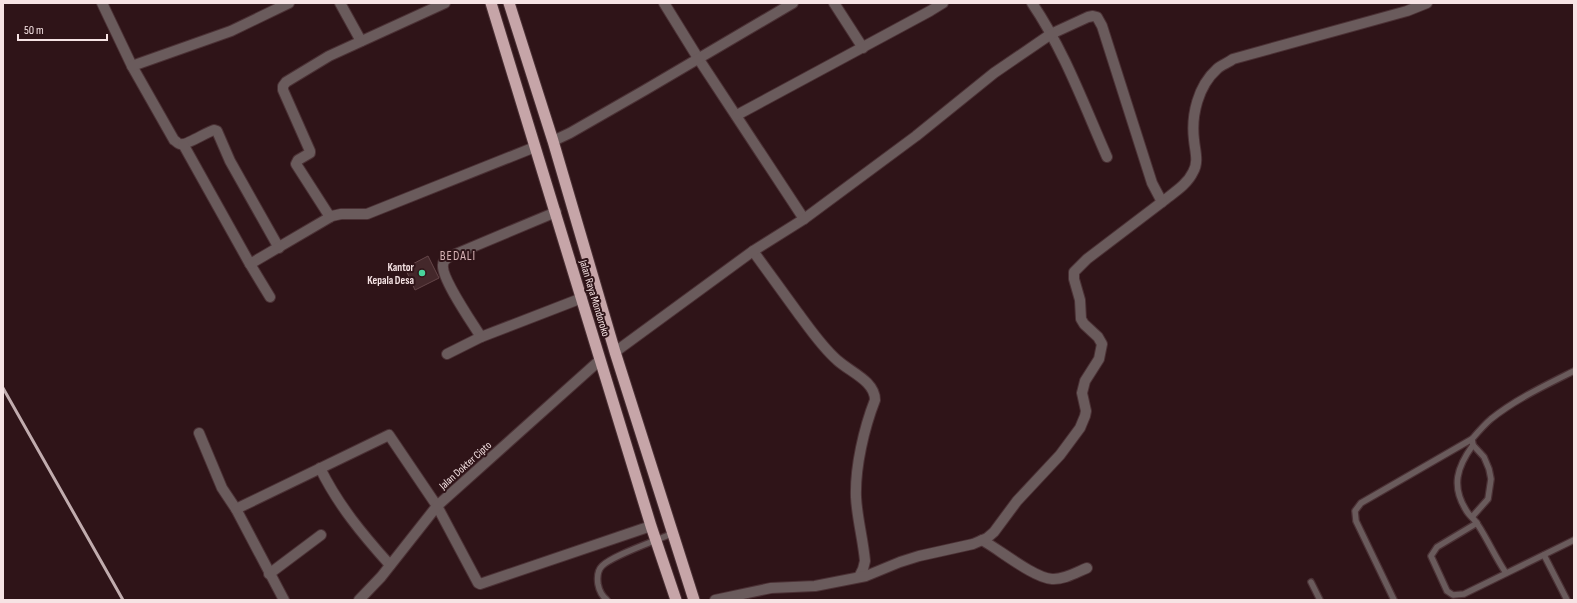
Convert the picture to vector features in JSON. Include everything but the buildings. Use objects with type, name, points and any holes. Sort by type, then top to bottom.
[{"type":"highway","name":"Jalan Raya Mondoroko","points":[[491,3],[651,526],[676,600]]},
{"type":"highway","name":"Jalan Raya Mondoroko","points":[[510,3],[616,352],[694,600]]},
{"type":"highway","points":[[498,27],[515,21]]},
{"type":"street","points":[[102,3],[132,66],[174,140],[183,144],[210,131],[217,131],[230,161],[279,248]]},
{"type":"street","points":[[132,66],[231,31],[289,3]]},
{"type":"street","points":[[340,3],[361,41]]},
{"type":"street","points":[[330,217],[296,164],[298,160],[310,153],[310,151],[283,90],[283,86],[286,82],[329,56],[445,3]]},
{"type":"street","points":[[664,3],[698,58],[737,115],[804,219]]},
{"type":"street","points":[[553,142],[611,110],[793,3]]},
{"type":"street","points":[[834,3],[863,48]]},
{"type":"street","points":[[737,115],[863,48],[942,3]]},
{"type":"street","points":[[1032,3],[1061,52],[1107,157]]},
{"type":"street","points":[[715,600],[771,588],[815,586],[870,575],[900,562],[978,542],[994,532],[1017,501],[1076,436],[1083,422],[1086,411],[1082,393],[1085,381],[1099,359],[1102,347],[1098,337],[1084,324],[1081,319],[1079,295],[1074,279],[1074,272],[1087,259],[1162,202],[1190,178],[1194,172],[1196,162],[1194,139],[1195,112],[1199,96],[1207,81],[1217,69],[1232,60],[1399,13],[1427,3]]},
{"type":"street","points":[[616,352],[753,251],[804,219],[916,136],[994,73],[1052,36],[1088,17],[1098,16],[1100,19],[1152,184],[1162,202]]},
{"type":"street","points":[[183,144],[270,297]]},
{"type":"street","points":[[250,264],[330,217],[342,214],[367,214],[535,147]]},
{"type":"street","points":[[481,337],[456,297],[445,273],[443,267],[444,262],[451,256],[556,212]]},
{"type":"street","points":[[753,251],[814,336],[836,360],[866,382],[875,393],[875,400],[863,441],[857,475],[856,497],[865,561],[859,577]]},
{"type":"street","points":[[446,354],[481,337],[582,298]]},
{"type":"street","name":"Jalan Dokter Cipto","points":[[359,600],[390,565],[437,506],[600,360]]},
{"type":"street","points":[[199,433],[222,488],[236,509],[284,600]]},
{"type":"street","points":[[236,509],[389,435],[437,506],[476,581],[480,584],[651,526]]},
{"type":"street","points":[[320,468],[352,521],[390,565]]},
{"type":"street","points":[[269,574],[321,535]]},
{"type":"street","points":[[978,542],[1024,567],[1052,579],[1068,576],[1088,568]]},
{"type":"lane","points":[[1394,600],[1356,521],[1355,511],[1361,503],[1472,439],[1490,420],[1505,408],[1539,388],[1574,371]]},
{"type":"lane","points":[[1472,439],[1473,445],[1484,457],[1491,479],[1488,499],[1472,518]]},
{"type":"lane","points":[[1473,445],[1463,458],[1458,474],[1456,488],[1466,510],[1477,523],[1506,573]]},
{"type":"lane","points":[[1477,523],[1437,547],[1431,556],[1448,591],[1453,595],[1464,594],[1574,540]]},
{"type":"lane","points":[[606,600],[603,597],[599,587],[597,576],[601,567],[610,560],[673,533]]},
{"type":"lane","points":[[1544,555],[1567,600]]},
{"type":"lane","points":[[1311,582],[1320,600]]},
{"type":"railway","points":[[3,388],[123,600]]},
{"type":"place","name":"Kantor Kepala Desa","points":[[422,273]]},
{"type":"district","name":"BEDALI","points":[[458,255]]}]
